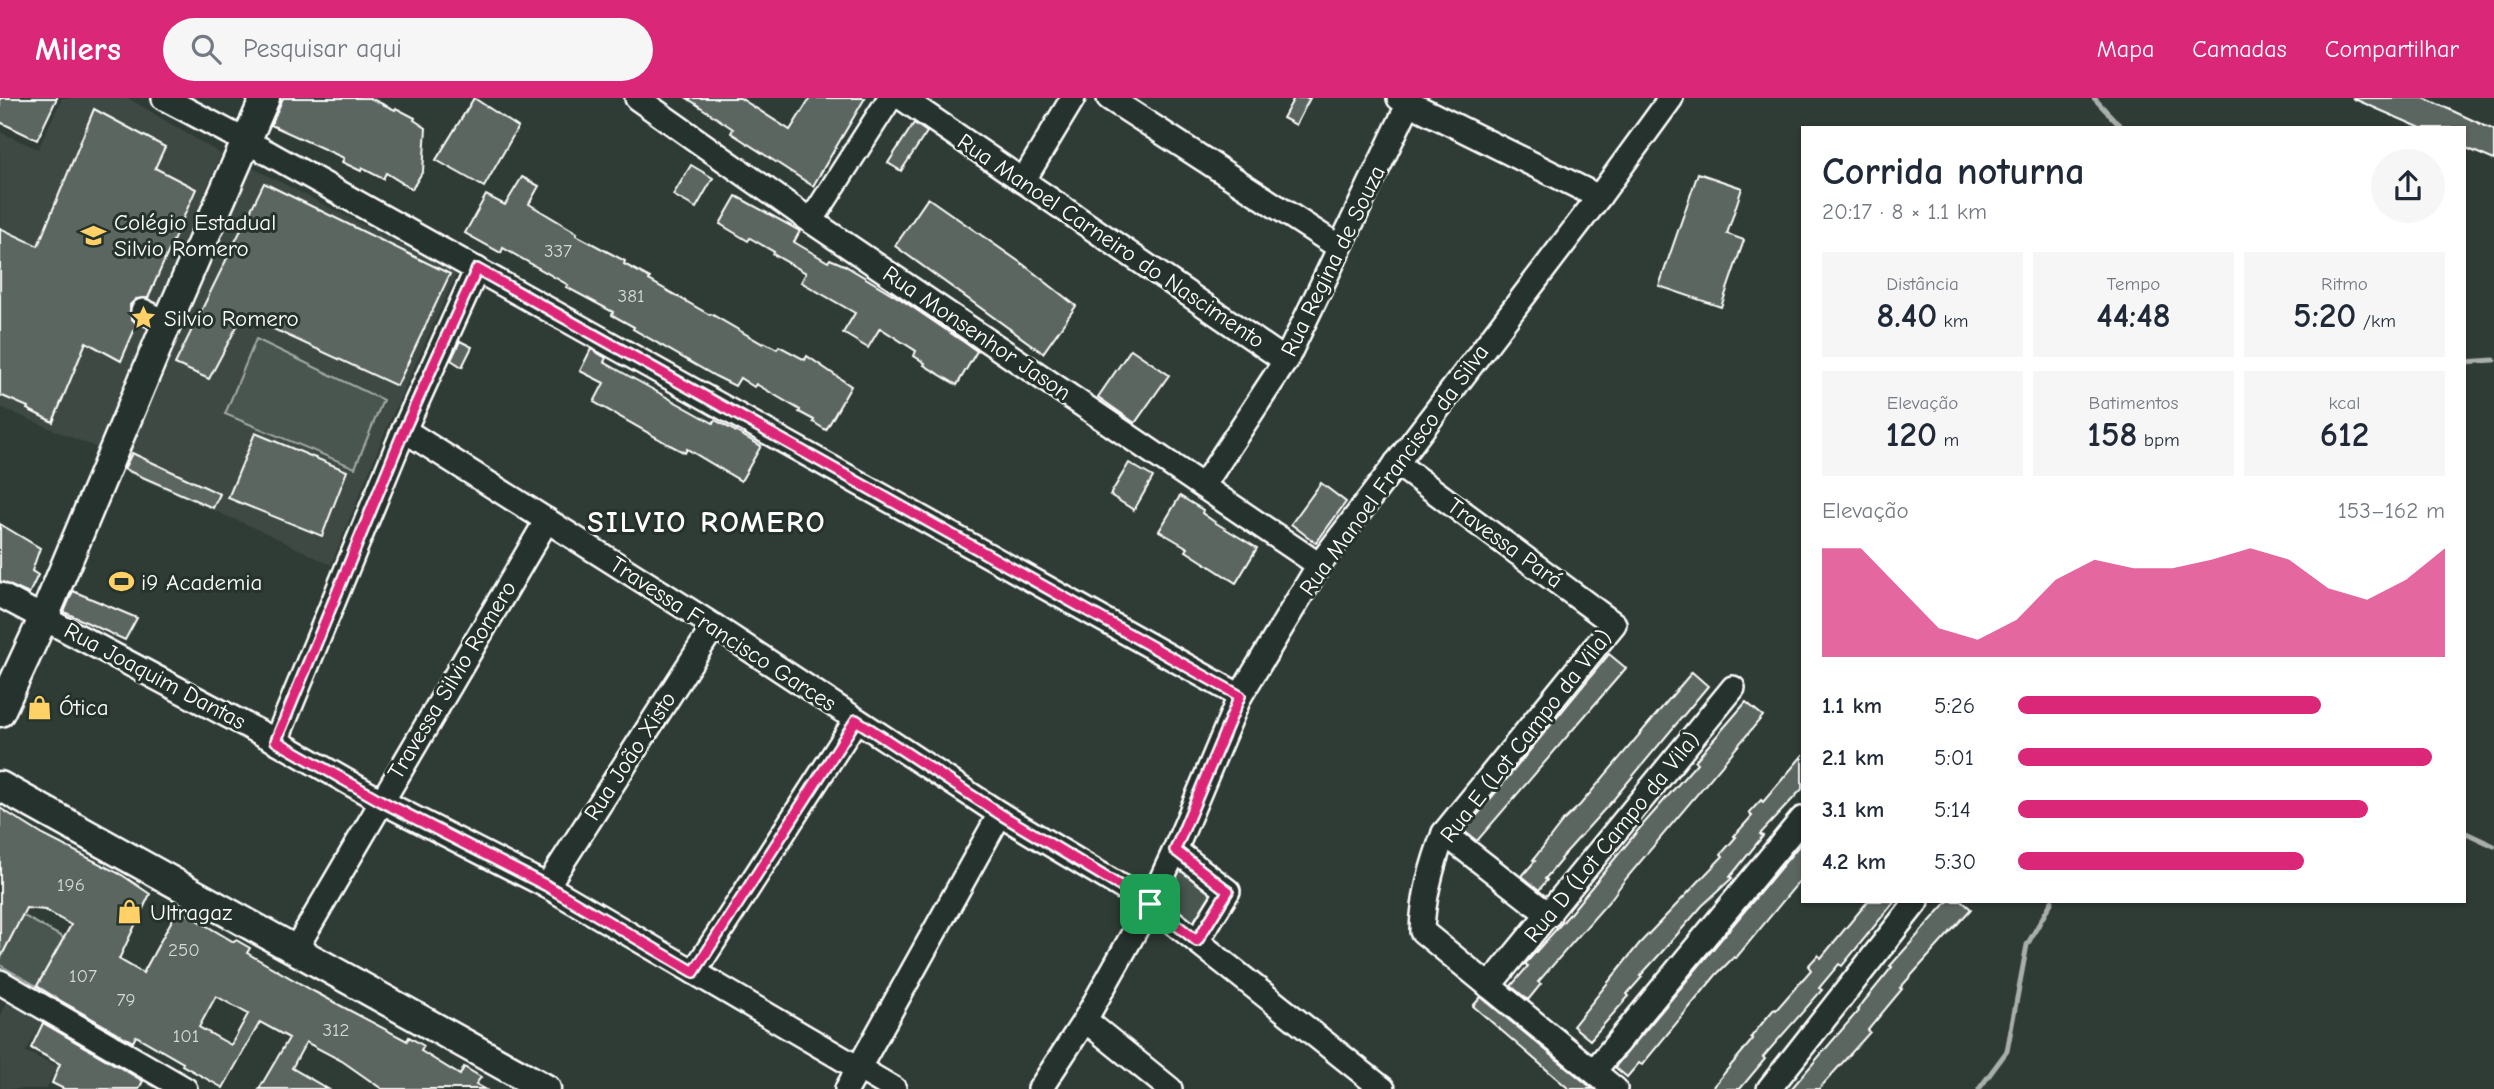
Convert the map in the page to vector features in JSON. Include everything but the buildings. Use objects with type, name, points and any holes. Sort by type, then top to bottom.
[{"type":"main road","points":[[0,712],[44,617],[155,317],[247,142],[265,98]]},
{"type":"main road","points":[[0,786],[546,1089]]},
{"type":"street","points":[[164,98],[477,269],[1240,696]]},
{"type":"street","name":"Rua Monsenhor Jason","points":[[637,98],[811,221],[1319,565]]},
{"type":"street","points":[[811,221],[890,98]]},
{"type":"street","name":"Rua Manoel Carneiro do Nascimento","points":[[902,98],[1286,361]]},
{"type":"street","points":[[1023,181],[1073,98]]},
{"type":"street","points":[[1109,98],[1339,247]]},
{"type":"street","name":"Rua Manoel Francisco da Silva","points":[[1040,1089],[1085,1020],[1150,904],[1240,696],[1319,565],[1671,98]]},
{"type":"street","points":[[1404,100],[1599,197]]},
{"type":"street","name":"Rua Regina de Souza","points":[[1203,486],[1286,361],[1404,100]]},
{"type":"street","points":[[276,741],[404,430],[477,269]]},
{"type":"street","name":"Travessa Francisco Garces","points":[[404,430],[714,626],[1000,814],[1150,904],[1383,1089]]},
{"type":"street","name":"Travessa Pará","points":[[1396,463],[1614,624]]},
{"type":"street","name":"Travessa Silvio Romero","points":[[295,950],[547,520]]},
{"type":"street","name":"Rua Joaquim Dantas","points":[[0,595],[276,741],[381,801],[547,886],[894,1089]]},
{"type":"street","name":"Rua E (Lot Campo da Vila)","points":[[1489,986],[1422,931],[1430,869],[1444,833],[1614,624]]},
{"type":"street","name":"Rua João Xisto","points":[[547,886],[714,626]]},
{"type":"street","name":"Rua D (Lot Campo da Vila)","points":[[1489,986],[1734,688]]},
{"type":"street","points":[[694,972],[856,720]]},
{"type":"street","points":[[847,1089],[1000,814]]},
{"type":"street","points":[[1489,986],[1605,1083],[1801,820]]},
{"type":"street","points":[[1444,833],[1549,915]]},
{"type":"street","points":[[1175,850],[1228,891],[1197,941]]},
{"type":"street","points":[[1769,1089],[1915,903]]},
{"type":"street","points":[[0,982],[185,1089]]},
{"type":"street","points":[[1085,1020],[1170,1089]]},
{"type":"shaded area","name":"Colégio Estadual Silvio Romero","points":[[62,98],[128,98],[221,154],[99,449],[0,407],[0,132],[38,149]]},
{"type":"shaded area","points":[[249,166],[457,273],[388,425],[331,565],[264,532],[115,468]]},
{"type":"shaded area","points":[[256,339],[383,400],[355,468],[225,414]]},
{"type":"shaded area","points":[[1182,860],[1221,892],[1198,930],[1161,900]]},
{"type":"shaded area","points":[[22,915],[64,938],[37,986],[0,965],[0,959]]},
{"type":"shaded area","points":[[7,999],[43,1020],[26,1052],[58,1066],[46,1089],[0,1089],[0,1018]]},
{"type":"waterway","points":[[2094,98],[2120,126]]},
{"type":"waterway","points":[[2466,362],[2494,360]]},
{"type":"waterway","points":[[2466,833],[2494,846]]},
{"type":"waterway","points":[[1979,1089],[2007,1051],[2027,945],[2051,903]]},
{"type":"place","name":"Colégio Estadual Silvio Romero","points":[[94,235]]},
{"type":"place","name":"Silvio Romero","points":[[144,318]]},
{"type":"place","name":"i9 Academia","points":[[121,582]]},
{"type":"place","name":"Ótica","points":[[39,707]]},
{"type":"place","name":"Ultragaz","points":[[130,912]]},
{"type":"district","name":"SILVIO ROMERO","points":[[707,522]]},
{"type":"route","points":[[477,269],[1240,696],[1175,850],[1228,891],[1197,941],[1150,904],[1000,814],[856,720],[694,972],[547,886],[381,801],[276,741],[404,430],[477,269]]}]
